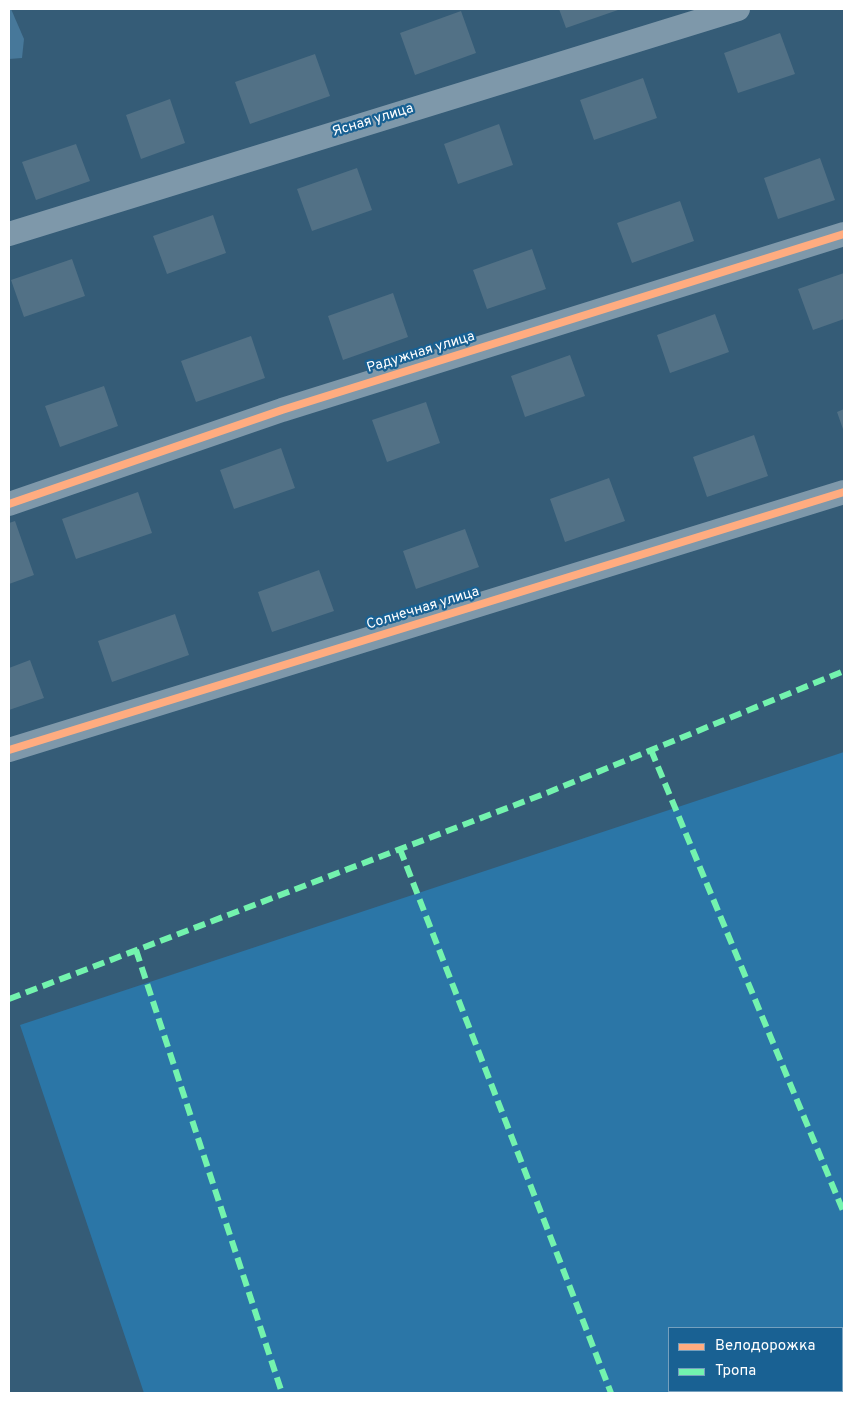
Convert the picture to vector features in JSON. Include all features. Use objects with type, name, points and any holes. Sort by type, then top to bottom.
[{"type":"street","name":"Ясная улица","points":[[9,234],[738,9]]},
{"type":"street","name":"Радужная улица","points":[[9,504],[282,410],[844,234]]},
{"type":"street","name":"Солнечная улица","points":[[9,750],[844,492]]},
{"type":"shaded area","points":[[9,9],[11,9],[24,39],[22,58],[9,59]]},
{"type":"shaded area","points":[[844,752],[844,1393],[144,1393],[20,1025]]},
{"type":"building","points":[[559,9],[617,9],[618,10],[566,28]]},
{"type":"building","points":[[461,11],[476,53],[415,75],[400,33]]},
{"type":"building","points":[[780,33],[795,74],[738,93],[724,53]]},
{"type":"building","points":[[315,54],[330,96],[250,124],[235,82]]},
{"type":"building","points":[[643,78],[657,118],[594,140],[580,100]]},
{"type":"building","points":[[170,99],[185,143],[141,159],[126,115]]},
{"type":"building","points":[[499,124],[513,165],[458,184],[444,144]]},
{"type":"building","points":[[76,144],[90,181],[36,200],[22,162]]},
{"type":"building","points":[[820,158],[835,200],[778,219],[764,178]]},
{"type":"building","points":[[357,168],[372,210],[312,231],[297,189]]},
{"type":"building","points":[[680,201],[694,241],[632,263],[617,223]]},
{"type":"building","points":[[213,215],[226,253],[167,274],[153,236]]},
{"type":"building","points":[[532,249],[546,289],[487,309],[473,270]]},
{"type":"building","points":[[72,259],[85,296],[24,317],[11,280]]},
{"type":"building","points":[[844,273],[844,319],[813,330],[798,289]]},
{"type":"building","points":[[393,293],[408,337],[343,360],[328,316]]},
{"type":"building","points":[[715,314],[729,352],[670,373],[657,335]]},
{"type":"building","points":[[251,336],[265,378],[196,402],[181,361]]},
{"type":"building","points":[[570,355],[585,396],[525,417],[511,376]]},
{"type":"building","points":[[104,386],[118,426],[60,447],[45,406]]},
{"type":"building","points":[[426,402],[440,443],[387,462],[372,420]]},
{"type":"building","points":[[844,409],[844,432],[837,412]]},
{"type":"building","points":[[754,435],[768,476],[707,497],[693,457]]},
{"type":"building","points":[[281,448],[295,488],[234,509],[220,470]]},
{"type":"building","points":[[609,478],[625,521],[565,542],[550,499]]},
{"type":"building","points":[[138,492],[152,533],[76,559],[62,519]]},
{"type":"building","points":[[15,521],[34,575],[9,584],[9,523]]},
{"type":"building","points":[[465,529],[479,567],[416,589],[403,551]]},
{"type":"building","points":[[319,570],[334,611],[272,632],[258,592]]},
{"type":"building","points":[[175,614],[189,655],[112,682],[98,641]]},
{"type":"building","points":[[30,660],[44,698],[9,710],[9,668]]},
{"type":"marked path","points":[[9,999],[549,792],[844,671]]},
{"type":"marked path","points":[[651,750],[844,1213]]},
{"type":"marked path","points":[[400,849],[611,1393]]},
{"type":"marked path","points":[[136,950],[282,1393]]},
{"type":"marked path","points":[[686,1393],[690,1392]]},
{"type":"cycle path","points":[[9,504],[282,410],[844,234]]},
{"type":"cycle path","points":[[9,750],[844,492]]}]
